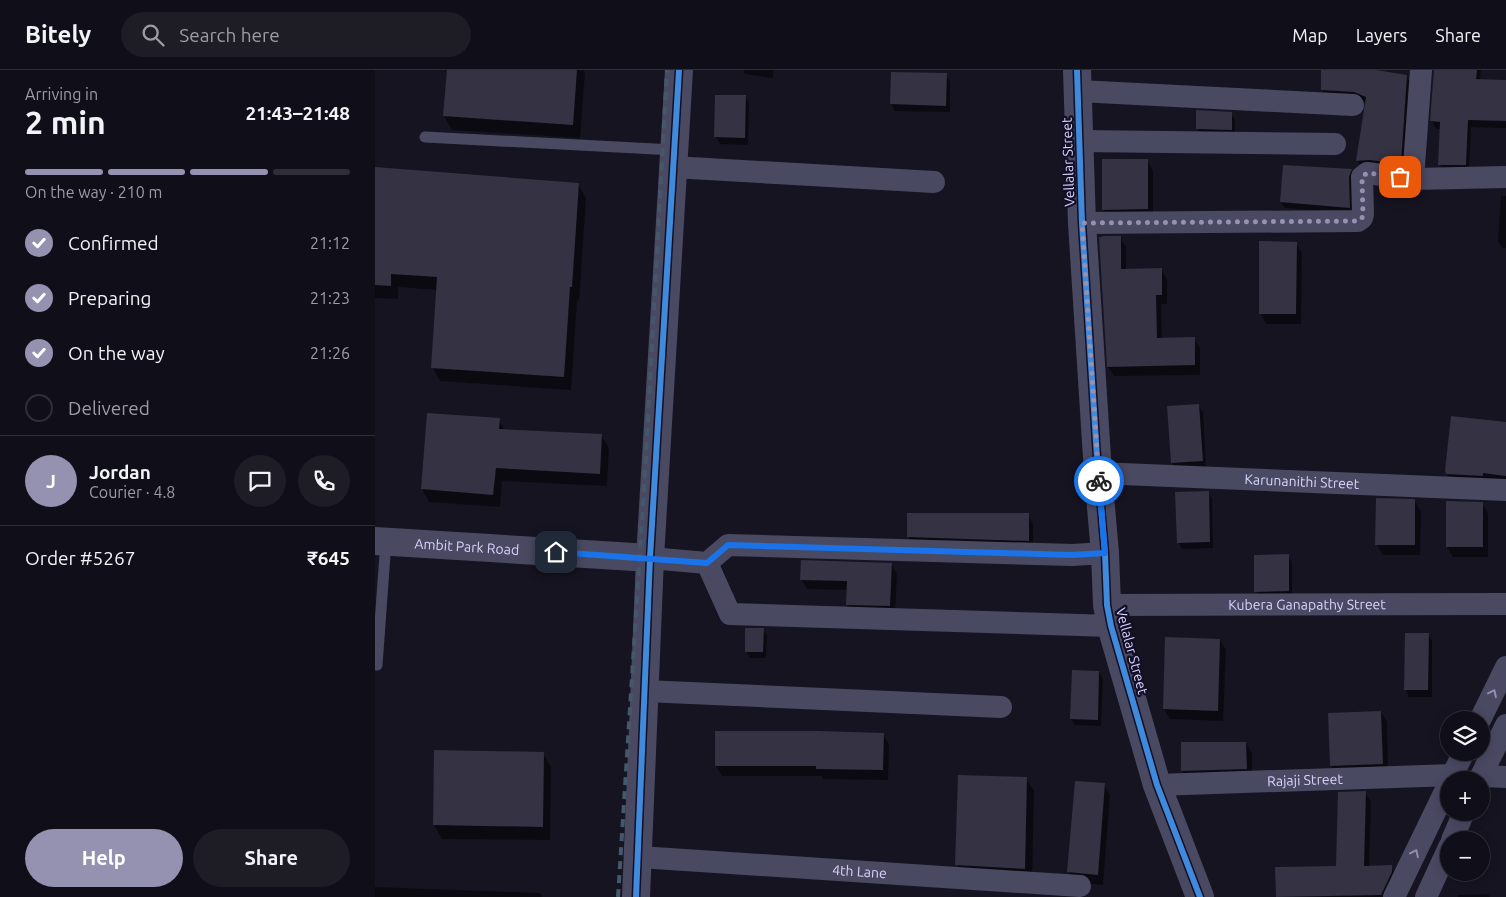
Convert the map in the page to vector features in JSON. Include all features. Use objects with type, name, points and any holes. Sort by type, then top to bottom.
[{"type":"street","points":[[636,897],[650,558],[679,70]]},
{"type":"street","points":[[1413,179],[1421,70]]},
{"type":"street","points":[[1078,80],[1353,105]]},
{"type":"street","name":"Vellalar Street","points":[[1078,80],[1082,223],[1109,616],[1157,785],[1200,897]]},
{"type":"street","points":[[1080,142],[1335,144]]},
{"type":"street","points":[[674,158],[934,182]]},
{"type":"street","points":[[1082,223],[1358,221],[1362,218],[1363,214],[1362,179],[1364,174],[1367,173],[1413,179],[1506,177]]},
{"type":"street","name":"Karunanithi Street","points":[[1098,473],[1506,490]]},
{"type":"street","name":"Ambit Park Road","points":[[380,541],[650,558]]},
{"type":"street","points":[[650,558],[707,563],[728,545],[1072,555],[1105,553]]},
{"type":"street","name":"Kubera Ganapathy Street","points":[[707,563],[730,614],[1109,616],[1506,604]]},
{"type":"street","points":[[1484,711],[1506,667]]},
{"type":"street","points":[[645,691],[1001,707]]},
{"type":"street","points":[[1482,771],[1506,724]]},
{"type":"street","points":[[1490,778],[1506,777]]},
{"type":"street","name":"Rajaji Street","points":[[1157,785],[1440,779]]},
{"type":"street","points":[[1394,897],[1440,802]]},
{"type":"street","name":"4th Lane","points":[[639,857],[1080,886]]},
{"type":"street","points":[[1426,897],[1440,867]]},
{"type":"lane","points":[[425,138],[674,158]]},
{"type":"lane","points":[[377,665],[380,541]]},
{"type":"building","points":[[447,70],[577,70],[573,125],[443,116]]},
{"type":"building","points":[[1321,70],[1376,70],[1407,75],[1401,164],[1369,160],[1356,161],[1366,97],[1354,92],[1321,90]]},
{"type":"building","points":[[1434,70],[1477,70],[1476,79],[1506,80],[1506,121],[1468,120],[1466,165],[1438,165],[1440,122],[1430,121]]},
{"type":"building","points":[[891,72],[947,73],[946,106],[890,104]]},
{"type":"building","points":[[715,95],[746,95],[745,138],[714,137]]},
{"type":"building","points":[[1196,110],[1232,112],[1232,130],[1196,129]]},
{"type":"building","points":[[1102,159],[1148,159],[1148,209],[1102,210]]},
{"type":"building","points":[[1283,165],[1352,169],[1349,177],[1350,208],[1280,202]]},
{"type":"building","points":[[375,167],[579,183],[564,377],[431,368],[437,277],[391,274],[391,286],[375,285]]},
{"type":"building","points":[[1121,236],[1121,269],[1162,268],[1162,295],[1156,295],[1157,338],[1195,337],[1195,365],[1107,367],[1099,237]]},
{"type":"building","points":[[1259,241],[1297,242],[1296,314],[1259,314]]},
{"type":"building","points":[[1199,404],[1203,461],[1171,463],[1167,406]]},
{"type":"building","points":[[427,413],[500,418],[499,429],[602,434],[600,474],[496,468],[493,495],[421,489]]},
{"type":"building","points":[[1451,416],[1506,422],[1506,476],[1483,473],[1483,476],[1446,474]]},
{"type":"building","points":[[1209,491],[1210,542],[1177,543],[1175,492]]},
{"type":"building","points":[[1376,498],[1415,499],[1415,545],[1375,545]]},
{"type":"building","points":[[1446,501],[1483,502],[1483,547],[1446,547]]},
{"type":"building","points":[[907,513],[1029,513],[1029,541],[907,537]]},
{"type":"building","points":[[1289,554],[1289,591],[1254,592],[1254,555]]},
{"type":"building","points":[[801,560],[892,563],[890,606],[846,605],[847,581],[800,580]]},
{"type":"building","points":[[745,628],[764,628],[763,652],[745,652]]},
{"type":"building","points":[[1405,633],[1429,633],[1428,690],[1404,690]]},
{"type":"building","points":[[1165,637],[1220,639],[1218,711],[1163,709]]},
{"type":"building","points":[[1072,670],[1099,671],[1098,720],[1070,719]]},
{"type":"building","points":[[1381,711],[1383,764],[1330,766],[1328,713]]},
{"type":"building","points":[[715,731],[884,733],[883,770],[816,769],[816,766],[715,766]]},
{"type":"building","points":[[1181,742],[1246,742],[1247,769],[1181,771]]},
{"type":"building","points":[[434,750],[544,752],[543,827],[433,825]]},
{"type":"building","points":[[958,775],[1027,777],[1025,869],[955,865]]},
{"type":"building","points":[[1075,781],[1105,783],[1098,875],[1067,872]]},
{"type":"building","points":[[1366,791],[1364,866],[1392,865],[1392,872],[1381,895],[1276,897],[1275,867],[1336,866],[1338,792]]},
{"type":"railway","points":[[618,897],[646,457],[667,70]]},
{"type":"cycle path","points":[[636,897],[650,558],[679,70]]},
{"type":"cycle path","points":[[1077,70],[1082,223],[1107,605],[1111,626],[1157,785],[1200,897]]},
{"type":"way so far","points":[[1099,481],[1082,223],[1358,221],[1362,218],[1363,214],[1362,177],[1364,174],[1400,177]]},
{"type":"route","points":[[556,552],[707,563],[728,545],[1072,555],[1105,553],[1099,481]]}]
